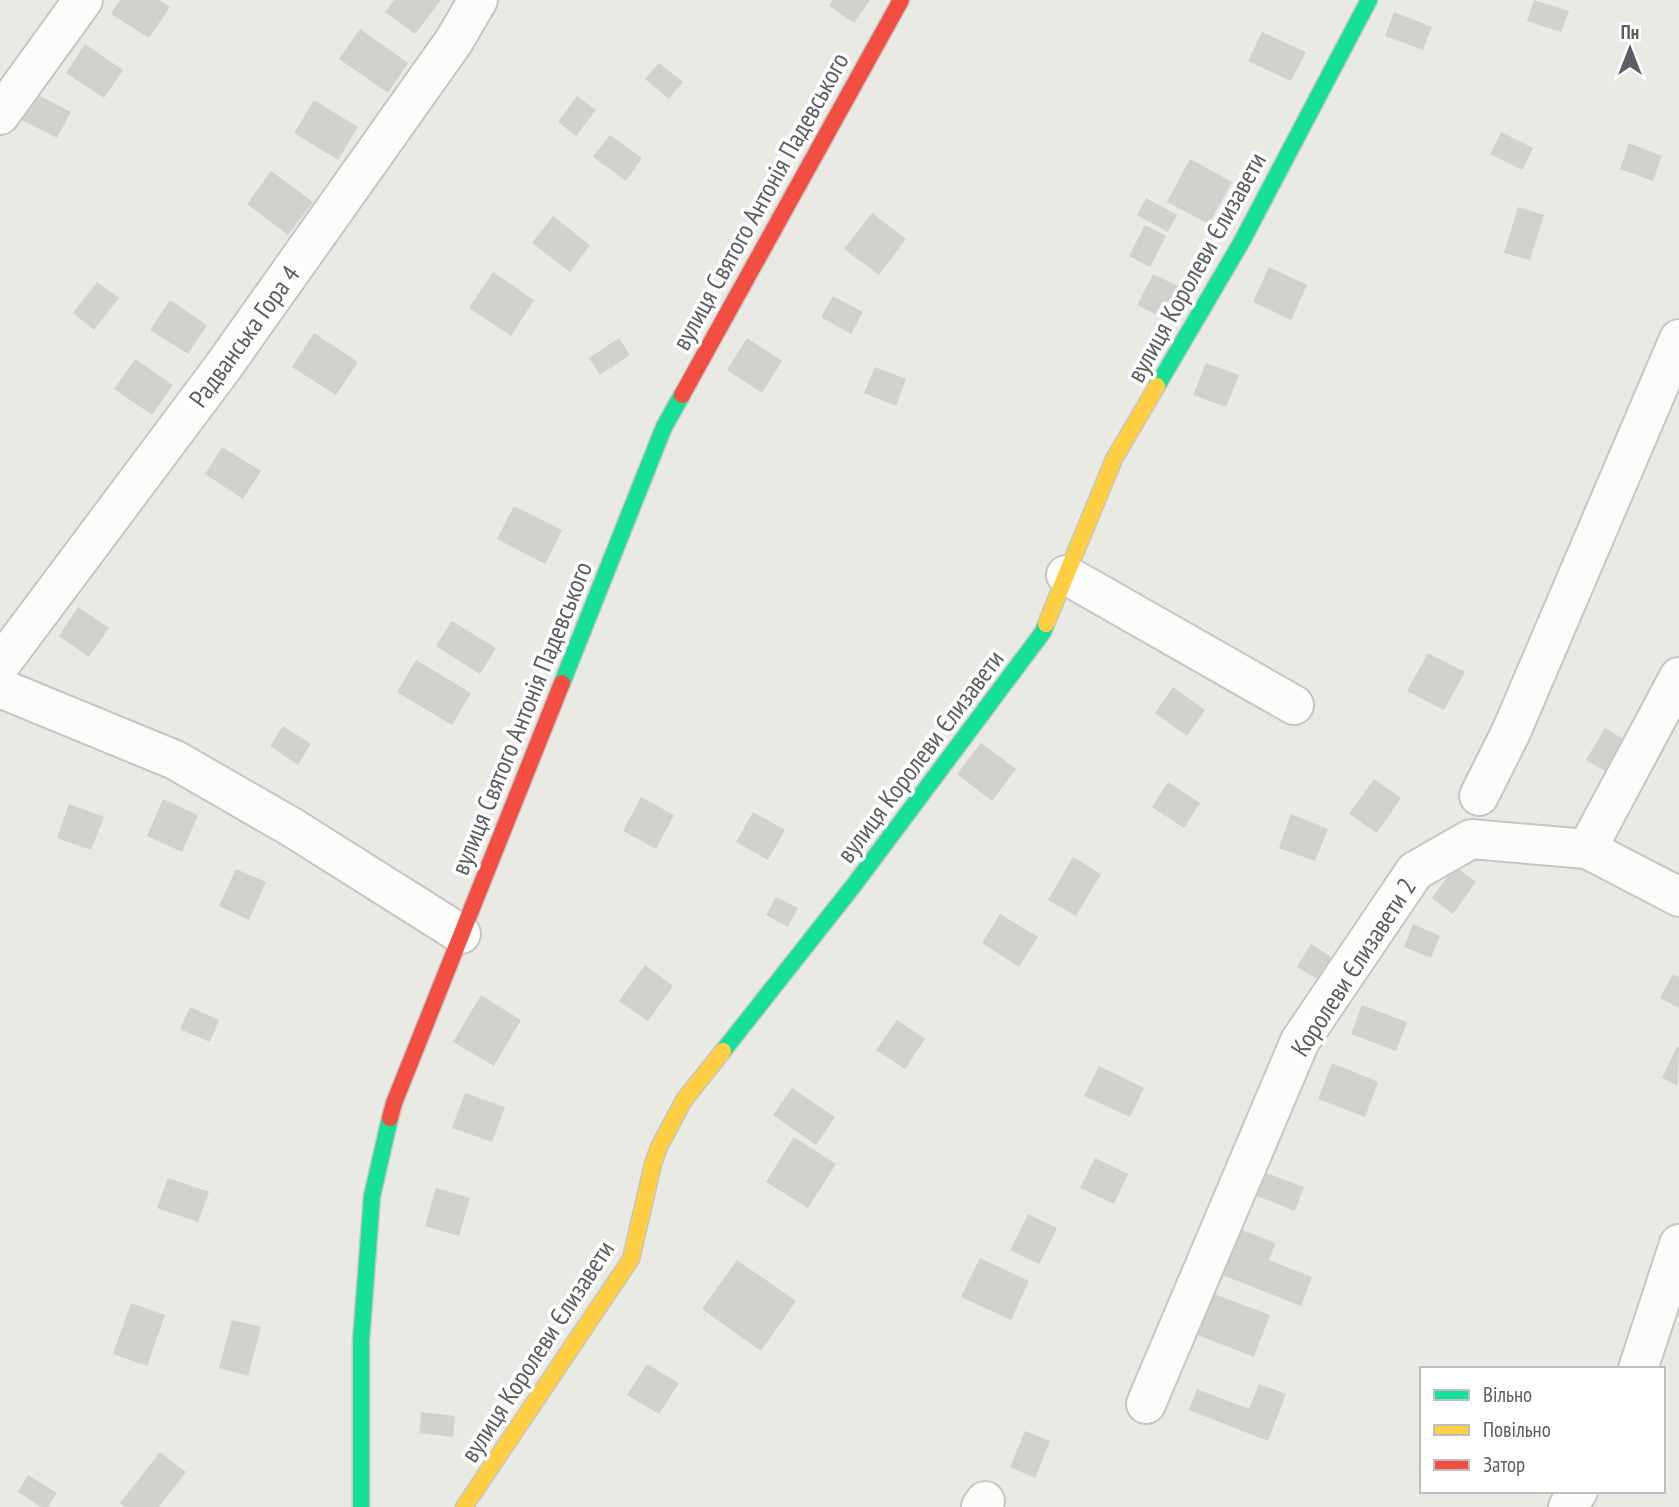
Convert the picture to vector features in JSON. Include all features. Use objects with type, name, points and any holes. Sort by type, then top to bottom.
[{"type":"street","points":[[0,115],[83,0]]},
{"type":"street","name":"Радванська Гора 4","points":[[0,665],[223,366],[454,41],[478,0]]},
{"type":"street","name":"вулиця Святого Антонія Падевського","points":[[361,1507],[361,1341],[372,1196],[394,1103],[664,427],[901,0]]},
{"type":"street","name":"вулиця Королеви Єлизавети","points":[[464,1507],[631,1259],[654,1163],[667,1129],[684,1101],[854,885],[1043,632],[1114,459],[1241,243],[1369,0]]},
{"type":"street","points":[[1479,796],[1511,732],[1679,339]]},
{"type":"street","points":[[1066,575],[1294,705]]},
{"type":"street","points":[[1587,849],[1679,677]]},
{"type":"street","points":[[0,688],[175,760],[293,828],[461,934]]},
{"type":"street","name":"Королеви Єлизавети 2","points":[[1146,1404],[1300,1041],[1415,871],[1471,839],[1587,849],[1679,897]]},
{"type":"street","points":[[1639,1367],[1679,1244]]},
{"type":"building","points":[[120,0],[159,0],[170,7],[149,38],[111,14]]},
{"type":"building","points":[[394,0],[441,0],[415,34],[385,12]]},
{"type":"building","points":[[833,0],[870,0],[854,23],[829,6]]},
{"type":"building","points":[[1534,0],[1569,11],[1561,32],[1527,21]]},
{"type":"building","points":[[1394,12],[1432,27],[1423,50],[1385,36]]},
{"type":"building","points":[[360,29],[408,63],[388,93],[339,59]]},
{"type":"building","points":[[1262,32],[1306,52],[1291,81],[1248,61]]},
{"type":"building","points":[[85,44],[123,70],[104,98],[66,73]]},
{"type":"building","points":[[659,63],[683,82],[669,99],[645,79]]},
{"type":"building","points":[[30,91],[71,112],[57,138],[16,117]]},
{"type":"building","points":[[577,96],[596,110],[576,136],[558,122]]},
{"type":"building","points":[[314,100],[358,127],[338,160],[294,133]]},
{"type":"building","points":[[1501,132],[1533,148],[1522,170],[1490,154]]},
{"type":"building","points":[[610,135],[642,158],[626,181],[593,157]]},
{"type":"building","points":[[1629,143],[1662,156],[1653,181],[1620,169]]},
{"type":"building","points":[[1190,159],[1232,182],[1209,224],[1167,202]]},
{"type":"building","points":[[271,171],[313,202],[288,235],[247,204]]},
{"type":"building","points":[[1146,198],[1177,215],[1168,232],[1137,215]]},
{"type":"building","points":[[1518,207],[1544,215],[1530,260],[1504,253]]},
{"type":"building","points":[[872,213],[906,239],[879,275],[844,249]]},
{"type":"building","points":[[553,216],[590,245],[570,272],[532,243]]},
{"type":"building","points":[[1145,225],[1166,236],[1150,267],[1129,256]]},
{"type":"building","points":[[1269,267],[1307,285],[1291,320],[1253,302]]},
{"type":"building","points":[[493,272],[534,300],[511,336],[469,308]]},
{"type":"building","points":[[1153,274],[1190,292],[1174,323],[1137,305]]},
{"type":"building","points":[[97,282],[119,298],[94,330],[73,313]]},
{"type":"building","points":[[833,296],[863,312],[851,334],[821,317]]},
{"type":"building","points":[[170,300],[207,325],[188,354],[150,330]]},
{"type":"building","points":[[314,333],[358,362],[336,395],[292,367]]},
{"type":"building","points":[[619,338],[630,355],[600,375],[589,358]]},
{"type":"building","points":[[747,338],[782,361],[762,393],[727,370]]},
{"type":"building","points":[[135,359],[173,385],[152,415],[114,389]]},
{"type":"building","points":[[1206,363],[1239,375],[1226,407],[1193,395]]},
{"type":"building","points":[[875,367],[906,379],[896,406],[864,393]]},
{"type":"building","points":[[222,447],[261,471],[243,499],[205,474]]},
{"type":"building","points":[[514,506],[562,530],[545,564],[497,539]]},
{"type":"building","points":[[78,607],[109,628],[89,657],[59,636]]},
{"type":"building","points":[[452,621],[496,648],[480,674],[436,646]]},
{"type":"building","points":[[1428,653],[1465,672],[1444,710],[1407,691]]},
{"type":"building","points":[[416,660],[471,693],[452,725],[397,692]]},
{"type":"building","points":[[1173,687],[1205,710],[1187,736],[1155,713]]},
{"type":"building","points":[[283,726],[311,744],[298,765],[270,746]]},
{"type":"building","points":[[1605,728],[1625,740],[1606,772],[1586,760]]},
{"type":"building","points":[[981,743],[1016,769],[992,801],[957,774]]},
{"type":"building","points":[[1374,779],[1401,798],[1377,833],[1349,814]]},
{"type":"building","points":[[1168,782],[1200,803],[1184,828],[1152,807]]},
{"type":"building","points":[[641,797],[674,815],[656,849],[623,831]]},
{"type":"building","points":[[163,799],[198,815],[182,852],[147,836]]},
{"type":"building","points":[[69,804],[104,817],[91,850],[57,838]]},
{"type":"building","points":[[753,812],[785,830],[768,860],[736,842]]},
{"type":"building","points":[[1291,814],[1328,829],[1315,861],[1279,848]]},
{"type":"building","points":[[1073,857],[1101,874],[1076,916],[1048,900]]},
{"type":"building","points":[[1455,866],[1476,882],[1453,914],[1432,898]]},
{"type":"building","points":[[236,869],[266,882],[249,920],[219,906]]},
{"type":"building","points":[[776,897],[798,908],[788,927],[766,915]]},
{"type":"building","points":[[1000,914],[1038,937],[1019,967],[982,943]]},
{"type":"building","points":[[1413,924],[1440,936],[1431,958],[1404,947]]},
{"type":"building","points":[[1311,944],[1342,964],[1329,986],[1297,967]]},
{"type":"building","points":[[645,965],[673,986],[648,1021],[619,1001]]},
{"type":"building","points":[[1673,974],[1679,977],[1679,1008],[1660,998]]},
{"type":"building","points":[[481,995],[521,1020],[494,1066],[453,1042]]},
{"type":"building","points":[[1362,1005],[1407,1022],[1396,1051],[1351,1034]]},
{"type":"building","points":[[190,1007],[219,1020],[210,1042],[180,1029]]},
{"type":"building","points":[[897,1020],[925,1039],[905,1069],[876,1050]]},
{"type":"building","points":[[1677,1046],[1679,1047],[1678,1086],[1662,1078]]},
{"type":"building","points":[[1332,1063],[1378,1082],[1365,1117],[1318,1099]]},
{"type":"building","points":[[1099,1066],[1144,1088],[1130,1117],[1084,1096]]},
{"type":"building","points":[[792,1088],[835,1117],[816,1145],[773,1115]]},
{"type":"building","points":[[465,1093],[505,1107],[492,1142],[452,1128]]},
{"type":"building","points":[[794,1137],[836,1164],[808,1208],[766,1182]]},
{"type":"building","points":[[1095,1158],[1128,1174],[1114,1204],[1080,1188]]},
{"type":"building","points":[[1256,1169],[1304,1187],[1295,1211],[1247,1192]]},
{"type":"building","points":[[168,1178],[209,1192],[198,1222],[157,1208]]},
{"type":"building","points":[[436,1188],[470,1198],[459,1236],[425,1226]]},
{"type":"building","points":[[1028,1214],[1057,1228],[1039,1264],[1010,1250]]},
{"type":"building","points":[[1235,1227],[1276,1243],[1269,1260],[1312,1277],[1301,1306],[1217,1273]]},
{"type":"building","points":[[980,1258],[1029,1281],[1011,1320],[961,1297]]},
{"type":"building","points":[[737,1260],[796,1301],[761,1351],[702,1309]]},
{"type":"building","points":[[1211,1293],[1270,1315],[1254,1357],[1195,1334]]},
{"type":"building","points":[[131,1303],[165,1315],[147,1366],[113,1354]]},
{"type":"building","points":[[232,1320],[261,1327],[248,1376],[219,1368]]},
{"type":"building","points":[[647,1364],[679,1383],[659,1414],[627,1395]]},
{"type":"building","points":[[1259,1384],[1286,1394],[1268,1441],[1189,1410],[1197,1389],[1249,1409]]},
{"type":"building","points":[[421,1412],[455,1416],[453,1437],[419,1433]]},
{"type":"building","points":[[1025,1431],[1050,1441],[1035,1478],[1010,1467]]},
{"type":"building","points":[[160,1452],[186,1472],[159,1507],[125,1507],[120,1503]]},
{"type":"building","points":[[28,1475],[57,1493],[48,1507],[41,1507],[18,1492]]},
{"type":"traffic: fast","points":[[1157,386],[1241,243],[1369,0]]},
{"type":"traffic: fast","points":[[562,683],[664,427],[682,395]]},
{"type":"traffic: fast","points":[[723,1051],[854,885],[1043,632],[1046,624]]},
{"type":"traffic: fast","points":[[361,1507],[361,1341],[372,1196],[390,1118]]},
{"type":"traffic: slow","points":[[1046,624],[1114,459],[1157,386]]},
{"type":"traffic: slow","points":[[464,1507],[631,1259],[659,1147],[684,1100],[723,1051]]},
{"type":"traffic: jam","points":[[682,395],[901,0]]},
{"type":"traffic: jam","points":[[390,1118],[562,683]]}]
